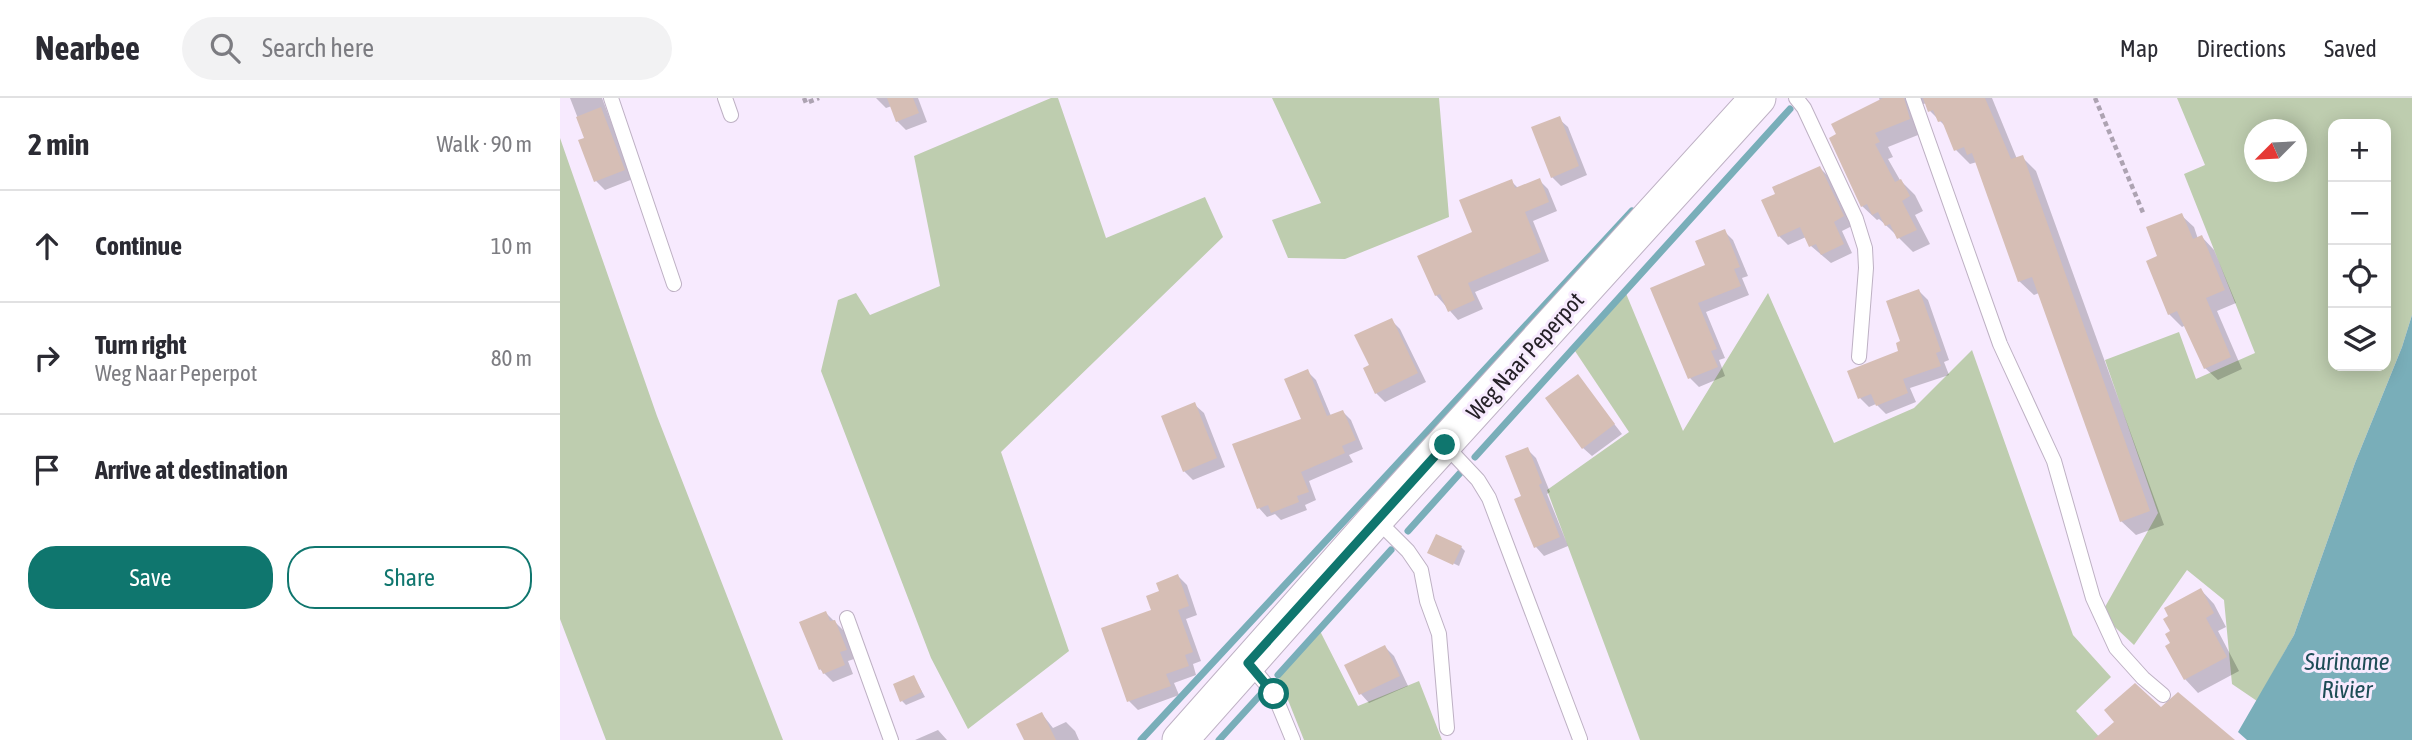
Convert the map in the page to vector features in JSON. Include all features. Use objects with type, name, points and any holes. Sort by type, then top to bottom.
[{"type":"street","name":"Weg Naar Peperpot","points":[[1180,740],[1376,519],[1758,98]]},
{"type":"lane","points":[[611,98],[674,284]]},
{"type":"lane","points":[[725,98],[731,115]]},
{"type":"lane","points":[[1796,98],[1804,108],[1856,219],[1865,248],[1859,357]]},
{"type":"lane","points":[[1913,98],[2000,344],[2054,461],[2094,598],[2116,648],[2143,678],[2163,695]]},
{"type":"lane","points":[[1445,445],[1478,480],[1489,498],[1580,739]]},
{"type":"lane","points":[[1376,519],[1408,551],[1421,570],[1427,601],[1439,634],[1447,728]]},
{"type":"lane","points":[[847,618],[891,740]]},
{"type":"lane","points":[[1248,663],[1274,694],[1293,740]]},
{"type":"path","points":[[804,98],[806,103],[819,98]]},
{"type":"path","points":[[2095,98],[2144,215]]},
{"type":"green space","points":[[1051,98],[1058,98],[1106,238],[1205,197],[1223,237],[1001,452],[1069,651],[968,729],[931,658],[821,371],[838,300],[856,293],[870,315],[940,286],[914,156]]},
{"type":"green space","points":[[1272,98],[1439,98],[1449,217],[1345,259],[1288,258],[1272,220],[1321,203]]},
{"type":"green space","points":[[2177,98],[2412,98],[2412,315],[2402,347],[2355,463],[2294,635],[2257,701],[2232,684],[2224,600],[2187,570],[2134,645],[2101,614],[2158,513],[2105,360],[2179,332],[2196,379],[2255,353],[2184,174],[2205,165]]},
{"type":"green space","points":[[560,138],[657,416],[783,740],[606,740],[560,619]]},
{"type":"green space","points":[[1625,291],[1683,431],[1768,293],[1834,443],[1914,408],[1972,350],[2073,635],[2111,677],[2076,711],[2102,740],[1640,740],[1547,490],[1629,432],[1573,348]]},
{"type":"green space","points":[[1319,629],[1358,706],[1419,681],[1442,740],[1304,740],[1278,675]]},
{"type":"water","name":"Suriname Rivier","points":[[2412,315],[2412,740],[2247,740],[2238,732],[2294,635],[2355,463],[2402,347]]},
{"type":"building","points":[[887,98],[913,98],[919,113],[896,122]]},
{"type":"building","points":[[1883,98],[1904,98],[1910,119],[1875,133],[1880,142],[1875,144],[1895,182],[1901,179],[1910,196],[1902,201],[1917,230],[1897,239],[1890,224],[1885,226],[1878,212],[1872,215],[1867,204],[1861,207],[1829,138],[1836,134],[1831,124]]},
{"type":"building","points":[[1923,98],[1985,98],[2011,159],[2023,155],[2150,511],[2120,522],[2032,277],[2018,282],[1972,153],[1967,155],[1964,147],[1954,151],[1942,121],[1938,122],[1933,110],[1928,112]]},
{"type":"building","points":[[601,107],[625,170],[594,182],[578,140],[584,138],[576,117]]},
{"type":"building","points":[[1560,116],[1579,166],[1551,178],[1531,127]]},
{"type":"building","points":[[1820,166],[1844,216],[1834,222],[1844,244],[1821,255],[1816,244],[1809,247],[1800,227],[1778,237],[1761,200],[1775,194],[1772,187]]},
{"type":"building","points":[[1540,178],[1549,202],[1525,212],[1541,252],[1468,283],[1475,300],[1448,312],[1440,294],[1435,296],[1417,256],[1472,232],[1459,200],[1512,179],[1515,188]]},
{"type":"building","points":[[2182,213],[2193,239],[2202,235],[2225,290],[2206,298],[2231,357],[2204,369],[2177,311],[2168,315],[2146,261],[2157,256],[2146,227]]},
{"type":"building","points":[[1725,229],[1740,267],[1734,269],[1741,286],[1698,303],[1717,349],[1711,351],[1718,367],[1688,379],[1650,288],[1705,265],[1695,241]]},
{"type":"building","points":[[1919,289],[1941,351],[1936,353],[1941,366],[1903,379],[1908,393],[1876,406],[1871,394],[1858,399],[1847,371],[1898,351],[1896,343],[1900,341],[1886,301]]},
{"type":"building","points":[[1392,318],[1418,373],[1375,394],[1363,368],[1369,365],[1354,335]]},
{"type":"building","points":[[1308,369],[1327,416],[1343,410],[1356,440],[1342,446],[1345,453],[1301,472],[1309,492],[1297,496],[1299,502],[1271,513],[1268,505],[1257,509],[1232,444],[1301,419],[1284,379]]},
{"type":"building","points":[[1578,374],[1615,424],[1582,449],[1545,398]]},
{"type":"building","points":[[1195,402],[1217,458],[1183,472],[1161,416]]},
{"type":"building","points":[[1528,447],[1542,483],[1539,485],[1560,537],[1534,548],[1514,499],[1521,496],[1505,456]]},
{"type":"building","points":[[1436,534],[1462,546],[1453,565],[1427,553]]},
{"type":"building","points":[[1178,574],[1189,606],[1178,610],[1193,652],[1185,655],[1189,666],[1166,674],[1171,686],[1127,702],[1101,628],[1151,610],[1146,596],[1159,591],[1156,583]]},
{"type":"building","points":[[2201,588],[2214,613],[2206,618],[2227,657],[2184,680],[2165,646],[2170,643],[2165,634],[2170,631],[2163,619],[2168,616],[2164,608]]},
{"type":"building","points":[[826,611],[830,621],[835,620],[847,650],[840,652],[845,665],[823,674],[799,622]]},
{"type":"building","points":[[1385,645],[1400,676],[1359,695],[1344,665]]},
{"type":"building","points":[[914,675],[922,692],[900,702],[893,684]]},
{"type":"building","points":[[2135,683],[2161,707],[2178,692],[2235,740],[2093,740],[2114,722],[2104,710]]},
{"type":"building","points":[[1042,712],[1056,740],[1024,740],[1016,724]]},
{"type":"waterway","points":[[1475,457],[1790,109]]},
{"type":"waterway","points":[[1141,740],[1632,211]]},
{"type":"waterway","points":[[1408,531],[1461,472]]},
{"type":"waterway","points":[[1278,675],[1391,550]]},
{"type":"waterway","points":[[1219,740],[1261,694]]},
{"type":"route","points":[[1274,694],[1248,663],[1445,445]]}]
